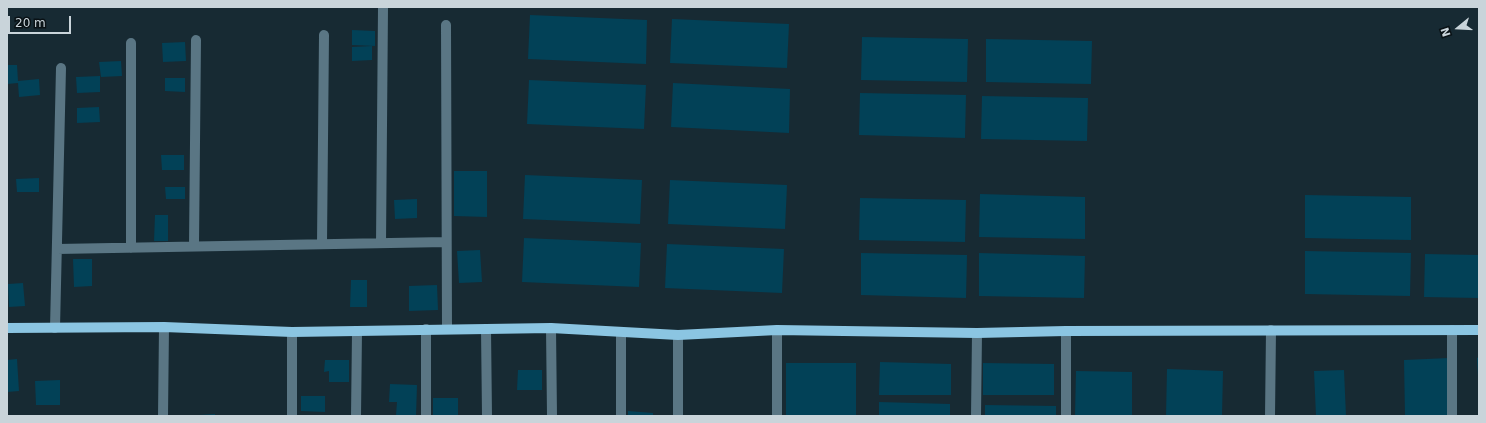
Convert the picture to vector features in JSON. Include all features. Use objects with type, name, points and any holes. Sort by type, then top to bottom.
[{"type":"main road","points":[[7,328],[164,327],[292,332],[551,328],[678,335],[777,330],[977,333],[1066,331],[1479,330]]},
{"type":"street","points":[[381,244],[383,8]]},
{"type":"street","points":[[446,25],[447,329]]},
{"type":"street","points":[[322,243],[324,35]]},
{"type":"street","points":[[194,245],[196,40]]},
{"type":"street","points":[[131,43],[131,248]]},
{"type":"street","points":[[55,328],[61,68]]},
{"type":"street","points":[[57,248],[446,242]]},
{"type":"street","points":[[163,416],[164,327]]},
{"type":"street","points":[[551,328],[552,416]]},
{"type":"street","points":[[426,329],[426,416]]},
{"type":"street","points":[[486,329],[487,416]]},
{"type":"street","points":[[777,330],[777,416]]},
{"type":"street","points":[[1270,330],[1270,416]]},
{"type":"street","points":[[1452,330],[1452,416]]},
{"type":"street","points":[[1066,331],[1066,416]]},
{"type":"street","points":[[292,332],[292,416]]},
{"type":"street","points":[[356,416],[357,332]]},
{"type":"street","points":[[621,416],[622,332]]},
{"type":"street","points":[[976,416],[977,333]]},
{"type":"street","points":[[678,335],[678,416]]},
{"type":"building","points":[[530,15],[647,20],[646,64],[528,59]]},
{"type":"building","points":[[672,19],[789,24],[787,68],[670,63]]},
{"type":"building","points":[[352,30],[375,31],[375,46],[352,45]]},
{"type":"building","points":[[862,37],[968,39],[967,82],[861,80]]},
{"type":"building","points":[[986,39],[1092,41],[1091,84],[986,82]]},
{"type":"building","points":[[185,42],[186,61],[163,62],[162,43]]},
{"type":"building","points":[[372,46],[372,60],[352,61],[352,47]]},
{"type":"building","points":[[121,61],[122,76],[101,77],[99,62]]},
{"type":"building","points":[[7,65],[17,65],[18,81],[39,79],[40,95],[19,97],[18,83],[7,84]]},
{"type":"building","points":[[100,76],[100,92],[77,93],[76,77]]},
{"type":"building","points":[[165,78],[185,78],[185,92],[165,91]]},
{"type":"building","points":[[529,80],[646,85],[644,129],[527,124]]},
{"type":"building","points":[[673,83],[790,89],[789,133],[671,127]]},
{"type":"building","points":[[860,93],[966,95],[965,138],[859,135]]},
{"type":"building","points":[[982,96],[1088,98],[1087,141],[981,139]]},
{"type":"building","points":[[99,107],[100,122],[77,123],[77,108]]},
{"type":"building","points":[[161,155],[184,155],[184,170],[162,170]]},
{"type":"building","points":[[454,171],[487,171],[487,217],[454,216]]},
{"type":"building","points":[[525,175],[642,180],[640,224],[523,219]]},
{"type":"building","points":[[39,178],[39,192],[17,192],[16,179]]},
{"type":"building","points":[[670,180],[787,185],[785,229],[668,224]]},
{"type":"building","points":[[165,187],[185,187],[185,199],[166,199]]},
{"type":"building","points":[[980,194],[1085,197],[1085,239],[979,237]]},
{"type":"building","points":[[1305,195],[1411,197],[1411,240],[1305,238]]},
{"type":"building","points":[[860,198],[966,200],[965,242],[859,240]]},
{"type":"building","points":[[417,199],[417,218],[395,219],[394,200]]},
{"type":"building","points":[[155,215],[168,215],[168,241],[154,241]]},
{"type":"building","points":[[524,238],[641,243],[639,287],[522,282]]},
{"type":"building","points":[[667,244],[784,249],[782,293],[665,288]]},
{"type":"building","points":[[480,250],[482,282],[459,283],[457,251]]},
{"type":"building","points":[[1305,251],[1411,253],[1410,296],[1305,294]]},
{"type":"building","points":[[861,253],[967,255],[966,298],[861,295]]},
{"type":"building","points":[[979,253],[1085,256],[1084,298],[979,296]]},
{"type":"building","points":[[1425,254],[1479,255],[1479,298],[1424,297]]},
{"type":"building","points":[[73,259],[92,259],[92,286],[74,287]]},
{"type":"building","points":[[351,280],[367,280],[367,307],[350,307]]},
{"type":"building","points":[[23,283],[25,306],[9,307],[8,284]]},
{"type":"building","points":[[437,285],[438,310],[409,311],[409,286]]},
{"type":"building","points":[[1479,357],[1479,376],[1478,376],[1477,358]]},
{"type":"building","points":[[1449,358],[1450,416],[1405,416],[1404,360]]},
{"type":"building","points":[[17,359],[19,391],[7,392],[7,360]]},
{"type":"building","points":[[325,360],[349,360],[349,382],[329,382],[329,371],[324,372]]},
{"type":"building","points":[[880,362],[951,364],[951,395],[879,395]]},
{"type":"building","points":[[786,363],[856,363],[856,416],[786,416]]},
{"type":"building","points":[[983,363],[1054,364],[1054,395],[983,395]]},
{"type":"building","points":[[1167,369],[1223,371],[1222,416],[1166,416]]},
{"type":"building","points":[[518,370],[542,370],[542,390],[517,390]]},
{"type":"building","points":[[1344,370],[1346,416],[1316,416],[1314,371]]},
{"type":"building","points":[[1076,371],[1132,372],[1132,416],[1075,416]]},
{"type":"building","points":[[60,380],[60,405],[36,405],[35,381]]},
{"type":"building","points":[[390,384],[417,385],[416,416],[396,415],[397,402],[389,402]]},
{"type":"building","points":[[301,396],[325,396],[325,412],[301,411]]},
{"type":"building","points":[[433,398],[458,398],[458,415],[433,415]]},
{"type":"building","points":[[879,402],[950,404],[950,416],[879,416]]},
{"type":"building","points":[[985,405],[1056,406],[1056,416],[985,416]]},
{"type":"building","points":[[628,411],[653,413],[653,416],[628,416]]},
{"type":"building","points":[[215,414],[215,416],[199,416],[199,415]]}]
